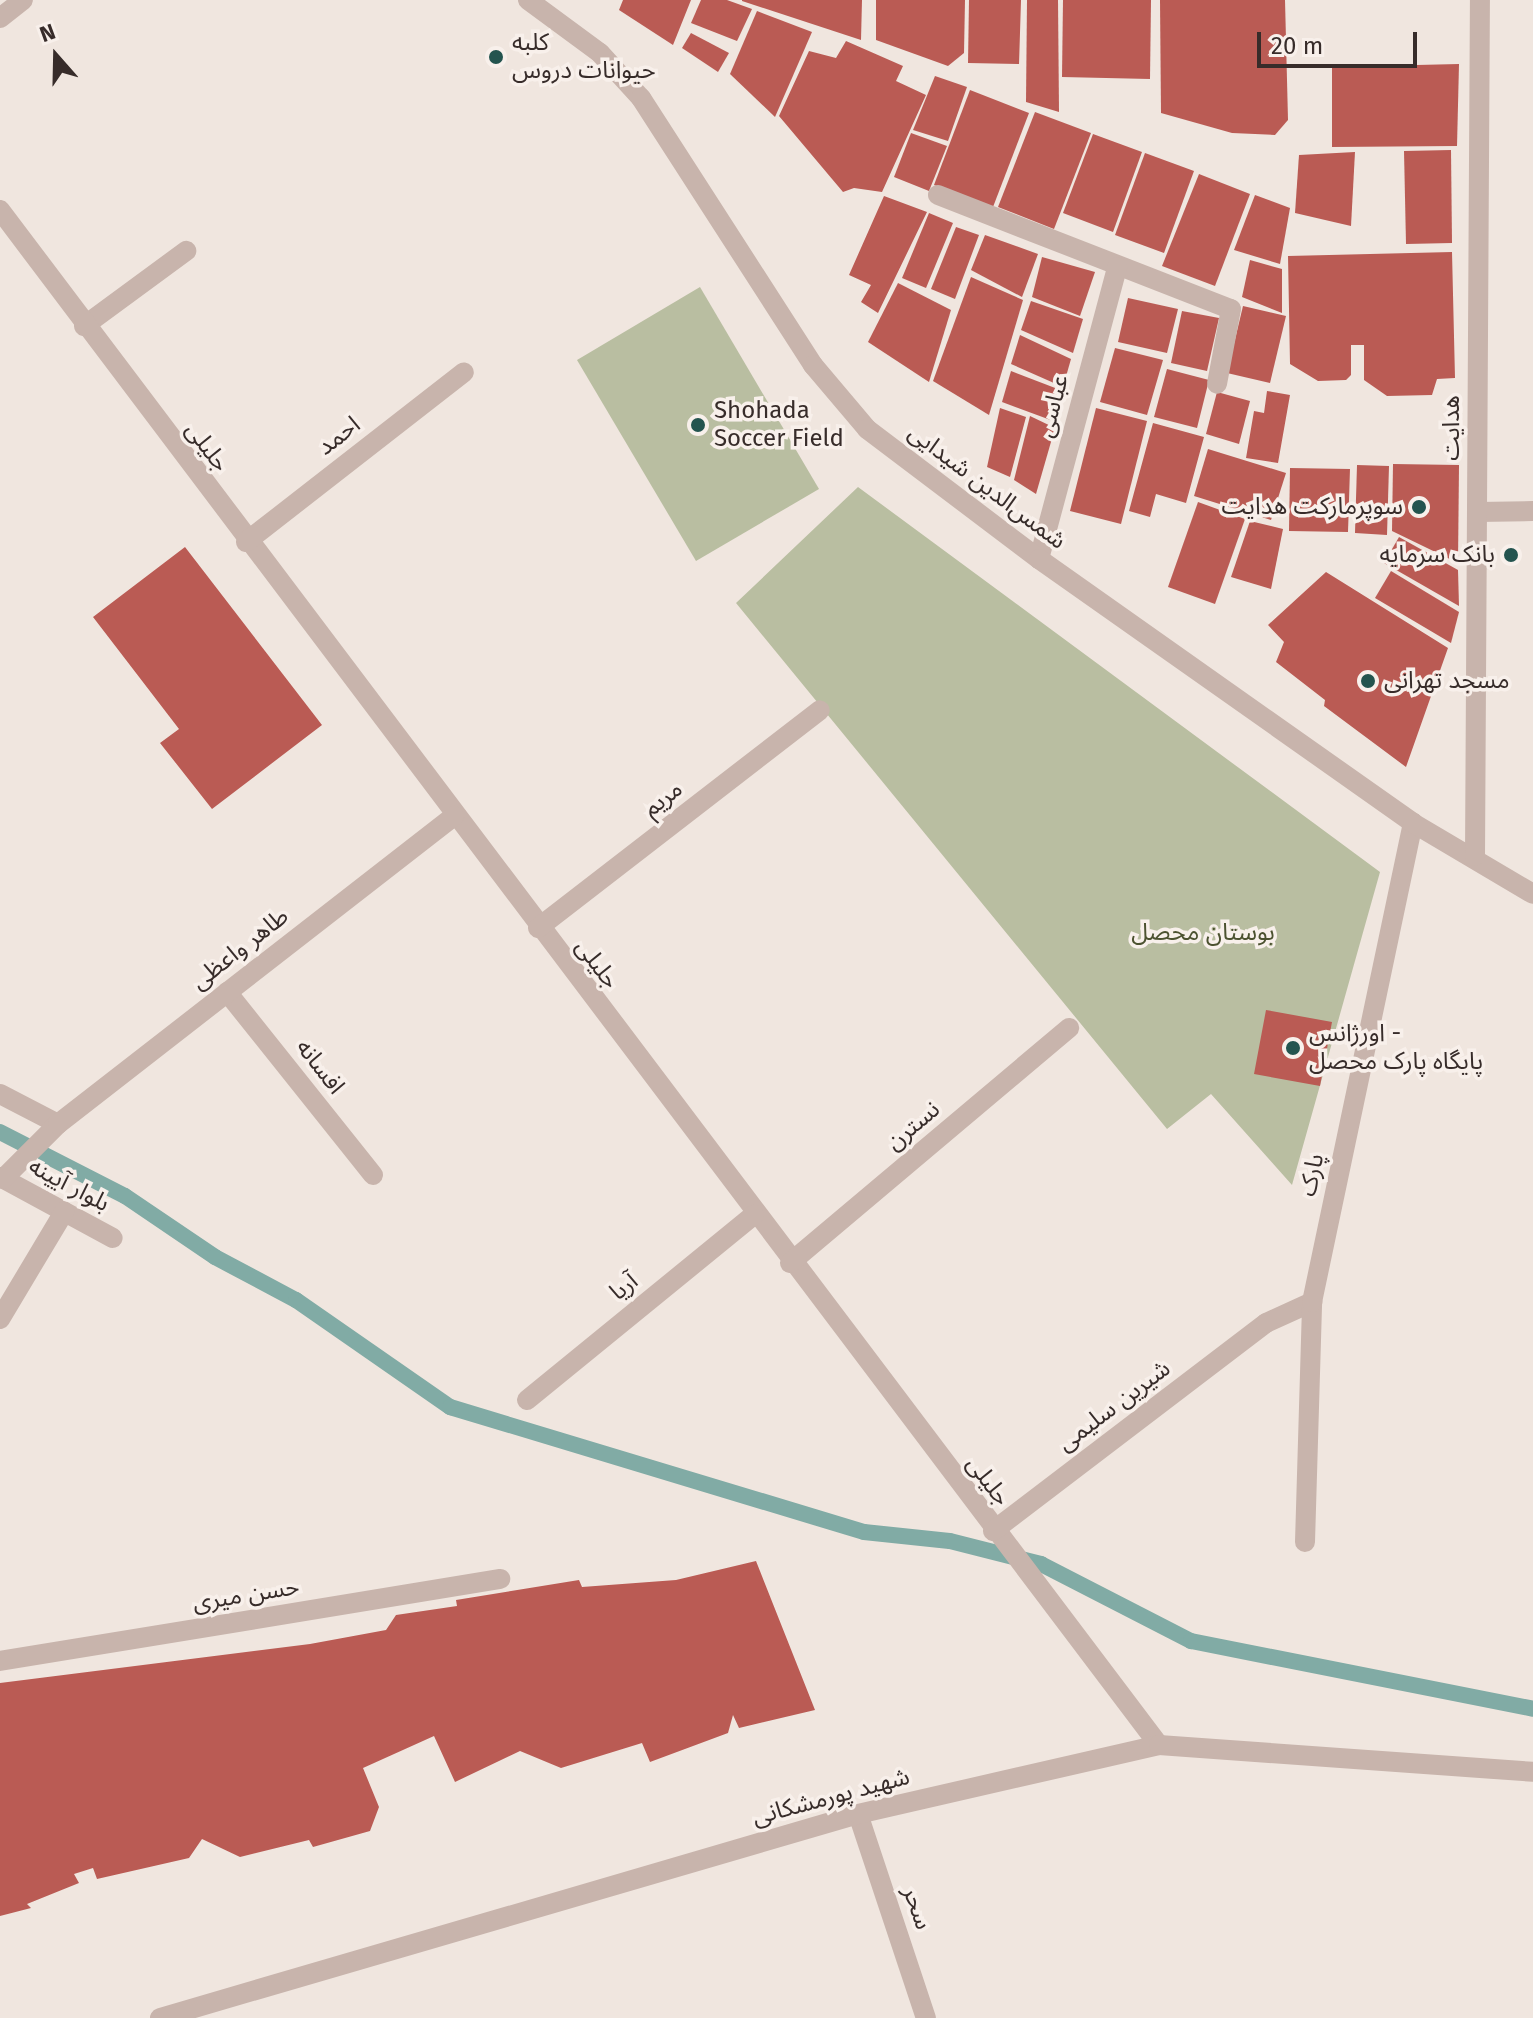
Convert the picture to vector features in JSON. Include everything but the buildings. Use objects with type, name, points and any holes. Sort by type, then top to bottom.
[{"type":"street","points":[[0,18],[23,0]]},
{"type":"street","name":"شمس‌الدین شیدایی","points":[[528,0],[600,53],[641,98],[836,397],[867,429],[1039,559],[1413,823],[1475,856],[1533,894]]},
{"type":"street","name":"هدایت","points":[[1475,856],[1480,0]]},
{"type":"street","points":[[938,195],[1231,309],[1217,384]]},
{"type":"street","name":"جلیلی","points":[[0,210],[246,542],[790,1263],[1159,1745]]},
{"type":"street","points":[[84,326],[186,251]]},
{"type":"street","name":"عباسی","points":[[1039,559],[1117,267]]},
{"type":"street","name":"احمد","points":[[246,542],[464,372]]},
{"type":"street","points":[[1478,512],[1533,511]]},
{"type":"street","name":"مریم","points":[[538,928],[820,710]]},
{"type":"street","name":"طاهر واعظی","points":[[1,1178],[58,1124],[454,816]]},
{"type":"street","name":"پارک","points":[[1305,1542],[1312,1302],[1413,823]]},
{"type":"street","name":"افسانه","points":[[227,992],[373,1175]]},
{"type":"street","name":"نسترن","points":[[790,1263],[1069,1028]]},
{"type":"street","name":"بلوار آیینه","points":[[0,1094],[58,1124]]},
{"type":"street","name":"بلوار آیینه","points":[[1,1178],[113,1238]]},
{"type":"street","points":[[0,1319],[64,1212]]},
{"type":"street","name":"آریا","points":[[527,1400],[754,1215]]},
{"type":"street","name":"شیرین سلیمی","points":[[993,1531],[1266,1323],[1312,1302]]},
{"type":"street","name":"حسن میری","points":[[0,1661],[500,1579]]},
{"type":"street","name":"شهید پورمشکانی","points":[[160,2018],[858,1814],[1159,1745],[1533,1772]]},
{"type":"street","name":"سحر","points":[[858,1814],[926,2018]]},
{"type":"green space","name":"Shohada Soccer Field","points":[[700,287],[819,489],[696,561],[577,360]]},
{"type":"green space","name":"بوستان محصل","points":[[858,487],[1380,872],[1292,1185],[1211,1094],[1167,1129],[736,603]]},
{"type":"waterway","points":[[0,1132],[125,1196],[215,1257],[296,1300],[450,1407],[864,1532],[950,1541],[1041,1564],[1191,1641],[1533,1709]]},
{"type":"place","name":"کلبه حیوانات دروس","points":[[496,57]]},
{"type":"place","name":"Shohada Soccer Field","points":[[698,425]]},
{"type":"place","name":"سوپرمارکت هدایت","points":[[1419,507]]},
{"type":"place","name":"بانک سرمایه","points":[[1511,555]]},
{"type":"place","name":"مسجد تهرانی","points":[[1368,681]]},
{"type":"place","name":"اورژانس - پایگاه پارک محصل","points":[[1293,1048]]}]
